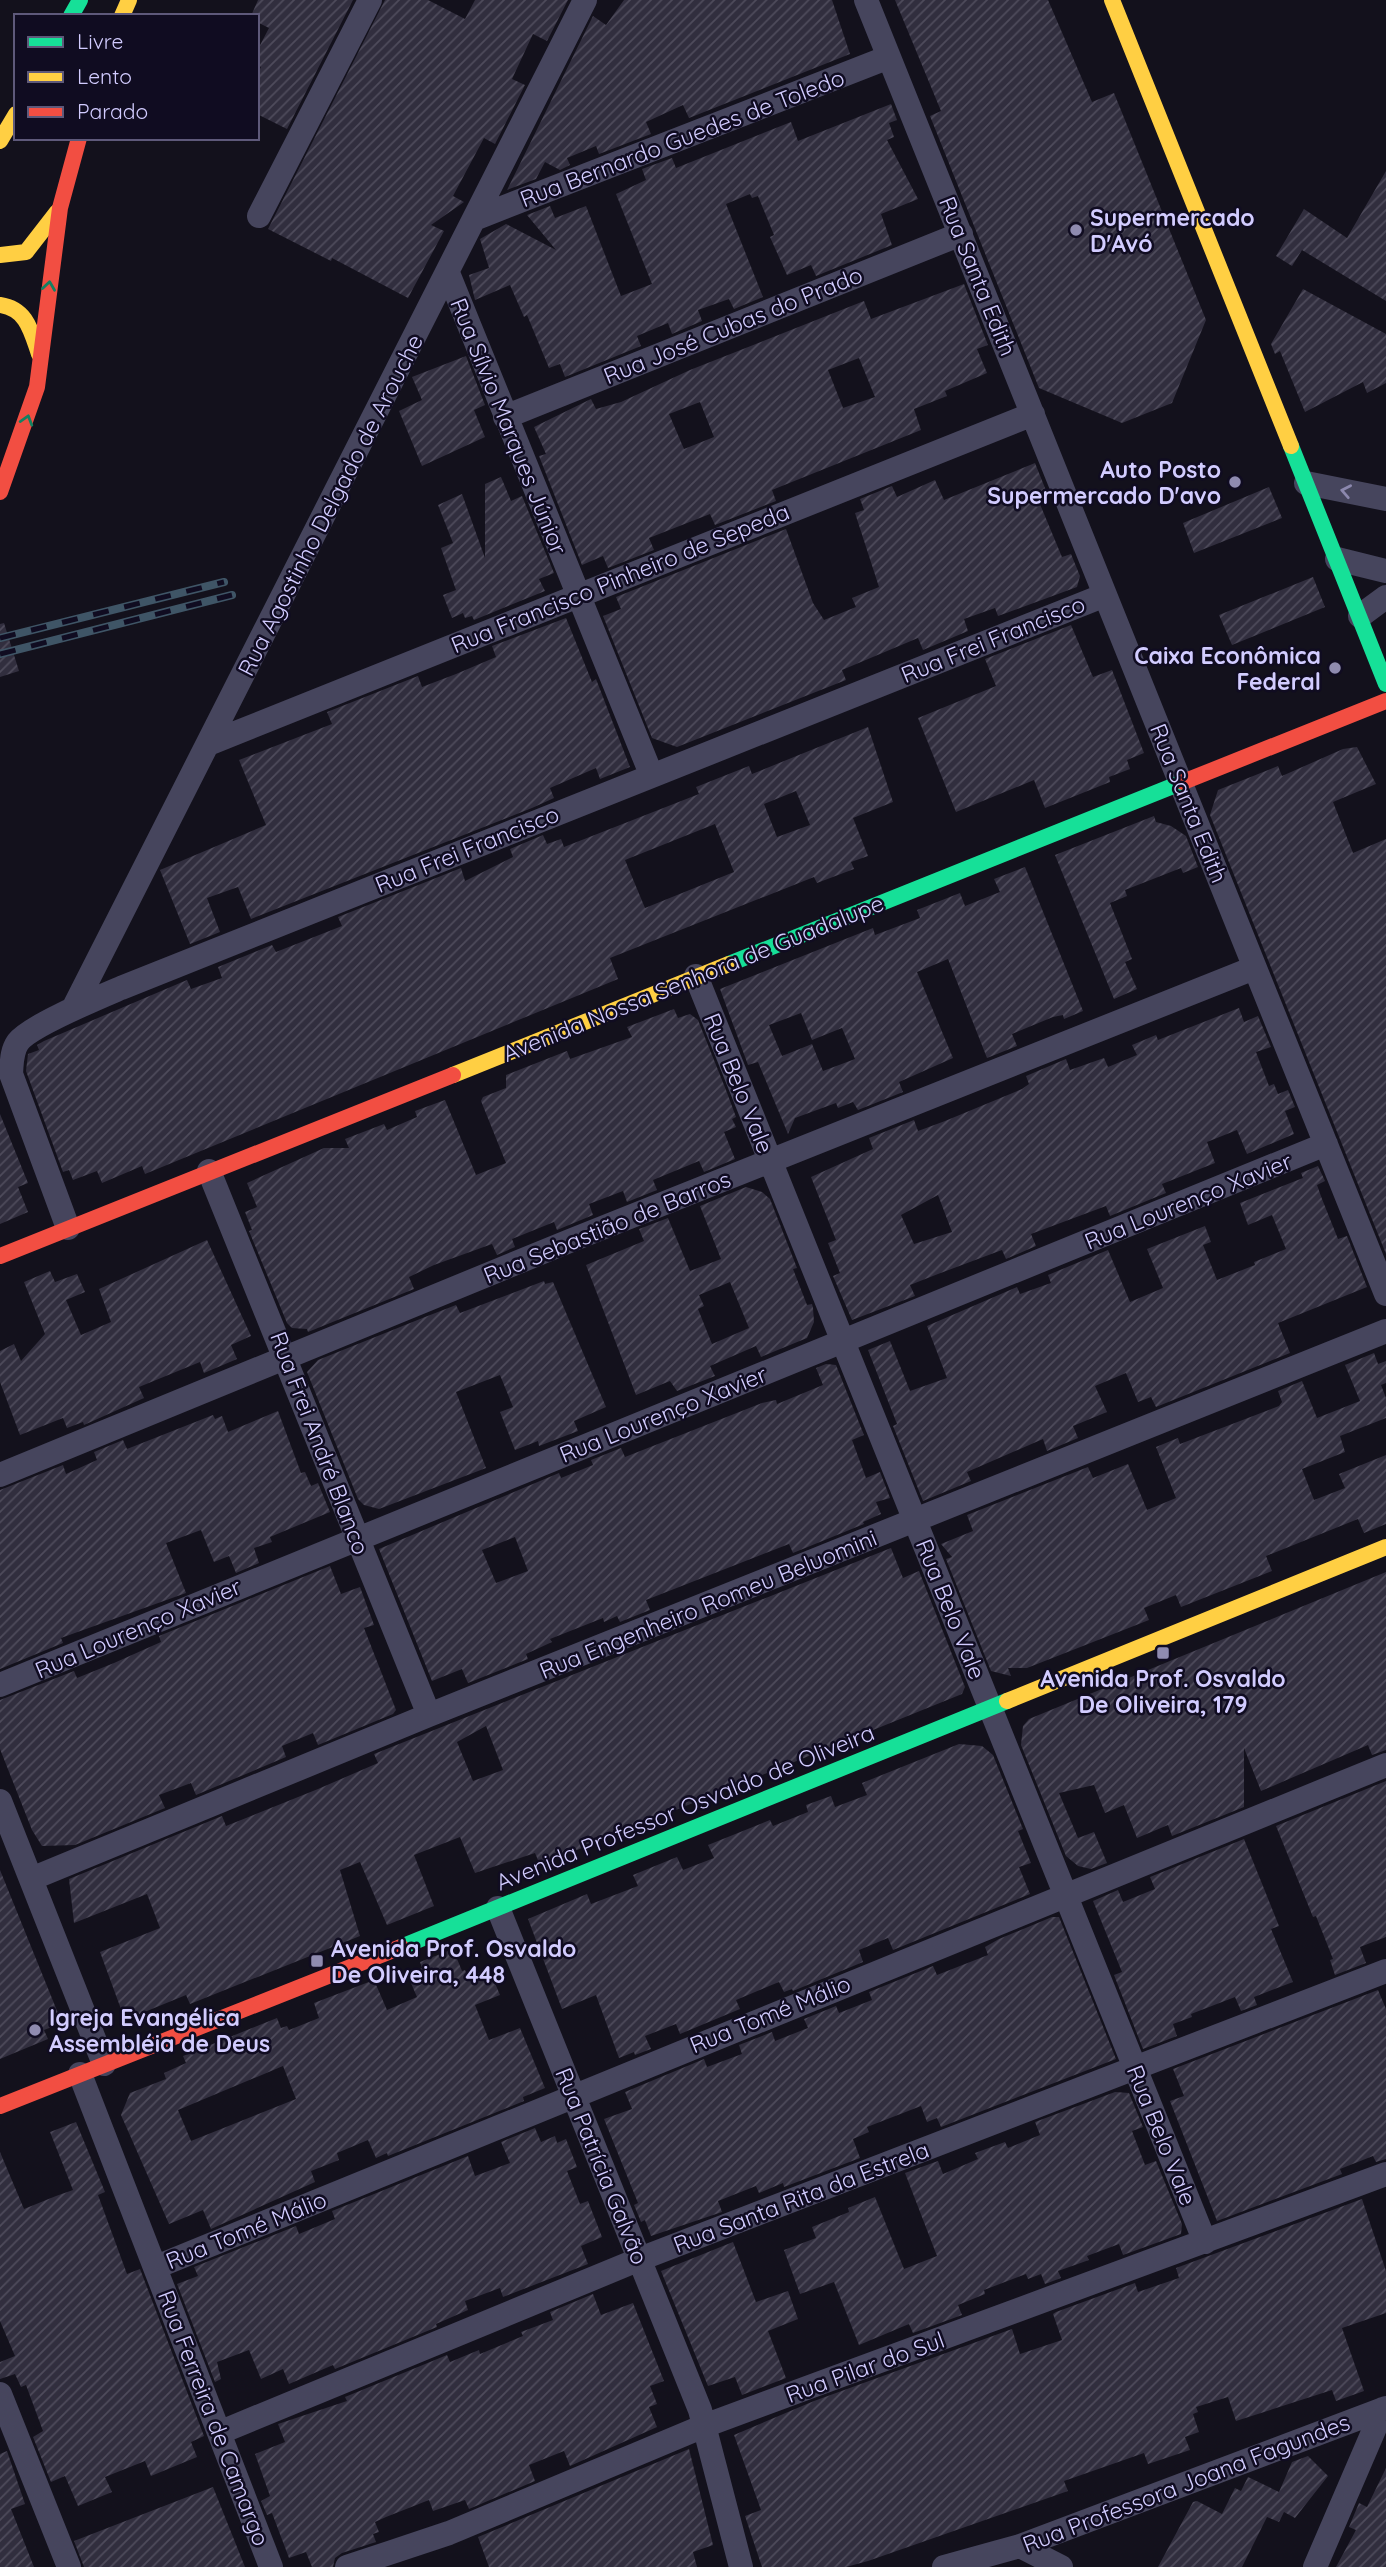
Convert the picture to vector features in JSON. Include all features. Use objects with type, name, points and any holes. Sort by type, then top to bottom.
[{"type":"street","points":[[259,216],[370,0]]},
{"type":"street","name":"Rua Agostinho Delgado de Arouche","points":[[72,1009],[585,0]]},
{"type":"street","name":"Rua Santa Edith","points":[[866,0],[1386,1294]]},
{"type":"street","points":[[1112,0],[1386,684]]},
{"type":"street","name":"Rua Bernardo Guedes de Toledo","points":[[474,219],[890,57]]},
{"type":"street","points":[[0,141],[14,117]]},
{"type":"street","points":[[0,492],[34,400],[60,208],[78,140]]},
{"type":"street","points":[[0,255],[26,252],[60,208]]},
{"type":"street","name":"Rua José Cubas do Prado","points":[[505,417],[961,234]]},
{"type":"street","name":"Rua Sílvio Marques Júnior","points":[[447,273],[651,774]]},
{"type":"street","points":[[0,305],[19,310],[27,320],[39,354]]},
{"type":"street","name":"Rua Francisco Pinheiro de Sepeda","points":[[208,744],[1033,414]]},
{"type":"street","points":[[1306,483],[1386,499]]},
{"type":"street","points":[[1337,559],[1386,571]]},
{"type":"street","name":"Rua Frei Francisco","points":[[68,1228],[6,1076],[19,1040],[72,1009],[651,774],[1105,594]]},
{"type":"street","points":[[1360,616],[1386,597]]},
{"type":"street","name":"Avenida Nossa Senhora de Guadalupe","points":[[0,1256],[1386,701]]},
{"type":"street","name":"Rua Sebastião de Barros","points":[[0,1475],[770,1161],[1254,968]]},
{"type":"street","name":"Rua Belo Vale","points":[[696,976],[1205,2242]]},
{"type":"street","name":"Rua Lourenço Xavier","points":[[0,1685],[356,1537],[1326,1144]]},
{"type":"street","name":"Rua Frei André Blanco","points":[[209,1171],[429,1715]]},
{"type":"street","name":"Rua Engenheiro Romeu Beluomini","points":[[31,1879],[429,1715],[1386,1331]]},
{"type":"street","name":"Avenida Professor Osvaldo de Oliveira","points":[[0,2106],[498,1908],[1386,1547]]},
{"type":"street","name":"Rua Tomé Málio","points":[[156,2267],[1386,1765]]},
{"type":"street","points":[[0,1801],[104,2064]]},
{"type":"street","name":"Rua Patrícia Galvão","points":[[498,1908],[640,2259],[704,2426],[741,2567]]},
{"type":"street","name":"Rua Santa Rita da Estrela","points":[[221,2432],[640,2259],[1386,1971]]},
{"type":"street","name":"Rua Ferreira de Camargo","points":[[80,2074],[221,2432],[271,2567]]},
{"type":"street","name":"Rua Pilar do Sul","points":[[347,2567],[449,2533],[704,2426],[1386,2174]]},
{"type":"street","points":[[0,2394],[69,2567]]},
{"type":"street","points":[[1315,2567],[1384,2408]]},
{"type":"street","name":"Rua Professora Joana Fagundes","points":[[944,2567],[1020,2546],[1384,2408]]},
{"type":"street","points":[[1020,2546],[1061,2567]]},
{"type":"building","points":[[258,0],[353,0],[287,129],[259,115],[259,47],[269,28],[259,23],[259,14],[252,14]]},
{"type":"building","points":[[385,0],[428,0],[465,19],[475,0],[568,0],[547,41],[533,34],[512,79],[525,85],[495,144],[484,138],[453,196],[464,202],[431,225],[444,231],[408,298],[332,258],[331,261],[268,229]]},
{"type":"building","points":[[624,0],[832,0],[850,54],[689,118],[683,105],[646,122],[651,134],[599,154],[596,146],[567,158],[570,165],[560,170],[545,162],[536,179],[507,190],[593,16],[606,25]]},
{"type":"building","points":[[895,0],[1048,0],[1092,102],[1114,93],[1206,320],[1172,403],[1122,423],[1039,388],[930,116],[941,111]]},
{"type":"building","points":[[891,104],[897,120],[889,123],[894,137],[887,140],[918,199],[881,214],[892,245],[816,276],[811,265],[787,275],[770,237],[774,235],[758,196],[752,198],[750,194],[726,204],[763,297],[734,309],[729,299],[698,310],[702,321],[672,334],[668,323],[637,336],[641,346],[565,377],[560,364],[549,368],[527,315],[524,317],[510,285],[475,300],[469,275],[489,268],[480,239],[506,224],[556,250],[527,215],[550,206],[555,218],[586,206],[621,296],[652,284],[616,194],[646,180],[642,169],[672,158],[676,168],[791,122],[798,141]]},
{"type":"building","points":[[1386,171],[1386,301],[1302,250],[1292,266],[1276,256],[1304,209],[1347,238]]},
{"type":"building","points":[[964,284],[988,345],[977,349],[987,373],[945,391],[947,396],[914,409],[921,430],[772,490],[776,501],[715,525],[710,514],[649,538],[654,550],[608,568],[603,556],[582,565],[539,456],[546,454],[534,427],[591,399],[596,409],[621,402],[690,370],[864,301],[871,319]],"holes":[[[859,358],[875,397],[843,408],[828,370]],[[700,402],[714,437],[684,449],[669,414]]]},
{"type":"building","points":[[1303,289],[1386,334],[1386,383],[1367,393],[1363,382],[1305,412],[1280,351],[1275,354],[1271,344]]},
{"type":"building","points":[[466,356],[485,405],[474,410],[485,437],[422,466],[399,411],[422,400],[412,377]]},
{"type":"building","points":[[1035,463],[1047,493],[1037,497],[1062,557],[1071,554],[1080,576],[1077,587],[998,616],[995,608],[964,619],[968,631],[923,650],[918,638],[842,670],[846,680],[677,747],[652,738],[603,616],[621,609],[616,597],[786,529],[813,603],[824,620],[856,607],[852,598],[879,587],[855,513],[864,510],[860,499],[892,486],[897,497],[935,480],[944,500]]},
{"type":"building","points":[[501,477],[511,501],[522,496],[554,573],[539,579],[545,591],[474,620],[472,616],[465,618],[463,613],[452,618],[443,595],[456,590],[441,548],[453,543],[438,505],[462,494],[485,558],[485,484]]},
{"type":"building","points":[[1269,487],[1282,518],[1194,553],[1183,523]]},
{"type":"building","points":[[1313,577],[1325,607],[1232,645],[1219,615]]},
{"type":"building","points":[[566,618],[592,682],[596,679],[630,767],[600,779],[596,768],[550,788],[554,798],[532,808],[251,919],[238,887],[207,898],[220,932],[190,944],[160,870],[266,825],[239,760],[332,724],[327,712],[418,676],[422,687],[456,674],[496,657],[492,646]]},
{"type":"building","points":[[4,623],[19,671],[0,677],[0,624]]},
{"type":"building","points":[[1071,625],[1093,677],[1112,670],[1144,753],[1127,760],[1130,769],[1109,777],[1110,782],[1045,808],[1034,780],[956,812],[918,718],[996,686],[985,659]]},
{"type":"building","points":[[868,727],[893,802],[853,818],[868,856],[851,862],[854,869],[817,883],[814,877],[610,958],[618,979],[145,1174],[142,1166],[102,1183],[97,1171],[73,1180],[69,1170],[63,1172],[26,1071],[28,1054],[39,1050],[37,1045],[187,980],[191,989],[222,978],[218,967],[272,945],[276,952],[342,926],[338,917],[461,868],[465,881],[513,857],[510,849],[543,835],[547,844],[561,839],[564,847],[699,794],[696,787],[749,766],[752,774]],"holes":[[[796,791],[810,825],[777,837],[764,804]],[[715,824],[734,872],[645,908],[625,860]]]},
{"type":"building","points":[[1357,747],[1376,784],[1333,802],[1353,853],[1386,839],[1386,1254],[1210,815],[1218,790],[1278,766],[1282,776],[1343,749]]},
{"type":"building","points":[[1154,816],[1156,822],[1171,826],[1186,836],[1198,867],[1183,873],[1181,868],[1125,890],[1127,896],[1110,903],[1132,959],[1125,962],[1137,989],[1114,999],[1055,855]]},
{"type":"building","points":[[1025,867],[1083,1011],[1064,1019],[1063,1015],[1053,1017],[1012,1034],[1017,1046],[987,1058],[948,959],[917,972],[953,1058],[899,1082],[903,1092],[858,1110],[853,1102],[838,1108],[836,1103],[795,1118],[788,1134],[758,1062],[748,1065],[720,989],[873,928],[875,935],[920,918],[917,910],[960,893],[965,906],[1000,892],[994,879]],"holes":[[[801,1013],[812,1040],[842,1028],[855,1059],[823,1071],[812,1044],[782,1056],[769,1025]]]},
{"type":"building","points":[[1239,1008],[1244,1022],[1258,1016],[1271,1047],[1256,1052],[1269,1086],[1274,1084],[1278,1094],[1288,1090],[1295,1107],[1285,1111],[1294,1134],[1247,1154],[1237,1130],[1207,1142],[1215,1163],[1162,1184],[1166,1193],[1110,1216],[1106,1206],[1031,1234],[1036,1246],[1006,1259],[1002,1250],[910,1285],[915,1296],[852,1320],[833,1276],[840,1273],[828,1243],[836,1240],[811,1177],[873,1149],[869,1138],[914,1120],[918,1131],[945,1121],[1022,1089],[1029,1084],[1026,1076],[1066,1059],[1070,1070],[1104,1058],[1108,1067],[1137,1055],[1132,1045],[1156,1035],[1158,1040]],"holes":[[[938,1195],[952,1232],[914,1244],[901,1215]]]},
{"type":"building","points":[[674,1009],[678,1018],[690,1014],[698,1020],[736,1117],[732,1119],[736,1127],[724,1132],[735,1159],[704,1172],[699,1161],[653,1180],[657,1190],[627,1202],[623,1191],[589,1204],[593,1215],[557,1230],[554,1222],[512,1239],[515,1247],[497,1255],[492,1244],[434,1265],[409,1277],[414,1289],[308,1332],[307,1329],[292,1328],[287,1323],[249,1231],[252,1230],[245,1212],[257,1207],[247,1183],[324,1148],[349,1148],[345,1139],[384,1124],[387,1130],[417,1117],[415,1111],[445,1100],[476,1175],[506,1163],[481,1101],[483,1097],[506,1088],[506,1075],[567,1051],[570,1059],[632,1037],[627,1027]]},
{"type":"building","points":[[0,1114],[28,1183],[18,1187],[28,1212],[0,1224]]},
{"type":"building","points":[[1318,1166],[1325,1181],[1317,1185],[1338,1239],[1347,1236],[1367,1287],[1278,1323],[1290,1353],[1156,1407],[1151,1397],[1138,1402],[1126,1373],[1095,1386],[1107,1412],[1073,1426],[1078,1438],[1047,1451],[1043,1439],[967,1472],[971,1481],[923,1501],[893,1426],[897,1424],[868,1350],[890,1341],[910,1391],[947,1378],[927,1326],[1017,1287],[1020,1294],[1051,1283],[1048,1275],[1108,1250],[1130,1302],[1163,1288],[1147,1249],[1205,1226],[1211,1242],[1203,1245],[1217,1280],[1255,1265],[1254,1262],[1286,1249],[1272,1215],[1248,1225],[1240,1203],[1303,1178],[1301,1173]]},
{"type":"building","points":[[746,1187],[762,1192],[770,1199],[797,1268],[793,1269],[807,1305],[812,1304],[814,1322],[807,1338],[761,1357],[756,1346],[710,1366],[715,1376],[677,1391],[670,1381],[636,1395],[586,1265],[644,1241],[639,1229],[668,1218],[690,1271],[721,1259],[700,1206]],"holes":[[[730,1282],[749,1328],[712,1344],[698,1309],[704,1306],[699,1295]]]},
{"type":"building","points":[[207,1240],[251,1336],[231,1345],[237,1359],[204,1373],[200,1362],[139,1387],[144,1398],[84,1425],[83,1422],[67,1428],[63,1418],[20,1435],[0,1382],[0,1351],[14,1344],[21,1361],[45,1334],[24,1282],[50,1271],[55,1282],[77,1274],[85,1292],[66,1300],[81,1335],[111,1322],[99,1289]]},
{"type":"building","points":[[544,1281],[545,1284],[553,1282],[606,1407],[574,1421],[578,1431],[539,1446],[538,1441],[515,1450],[500,1412],[513,1407],[500,1375],[456,1392],[486,1468],[379,1509],[364,1505],[358,1499],[307,1372],[318,1360],[456,1305],[460,1313]]},
{"type":"building","points":[[1374,1353],[1378,1364],[1386,1361],[1386,1383],[1381,1385],[1386,1398],[1386,1418],[1340,1436],[1345,1452],[1302,1469],[1314,1500],[1345,1488],[1339,1474],[1386,1455],[1386,1524],[1364,1533],[1358,1519],[1266,1556],[1272,1571],[1181,1607],[1176,1595],[1144,1608],[1149,1620],[1027,1668],[1008,1668],[1011,1676],[991,1671],[946,1559],[952,1557],[941,1544],[973,1531],[967,1515],[1088,1467],[1093,1478],[1128,1464],[1147,1510],[1176,1498],[1156,1447],[1178,1438],[1180,1444],[1279,1406],[1282,1402],[1278,1391],[1302,1381],[1317,1418],[1360,1401],[1345,1365]]},
{"type":"building","points":[[826,1364],[836,1365],[864,1435],[852,1440],[866,1478],[880,1472],[890,1498],[876,1502],[881,1514],[863,1522],[864,1524],[793,1553],[789,1544],[646,1600],[650,1610],[620,1622],[617,1616],[604,1622],[603,1618],[550,1639],[552,1642],[526,1654],[528,1659],[468,1683],[462,1669],[432,1681],[379,1549],[559,1473],[561,1478],[593,1465],[591,1460],[621,1448],[625,1457],[762,1403],[776,1400],[777,1404],[823,1385],[816,1368]],"holes":[[[515,1537],[528,1571],[496,1583],[482,1550]]]},
{"type":"building","points":[[278,1411],[301,1473],[305,1472],[311,1486],[318,1483],[330,1512],[270,1537],[272,1542],[254,1548],[259,1563],[236,1573],[229,1556],[214,1562],[201,1530],[166,1543],[186,1593],[61,1638],[63,1643],[0,1669],[0,1490],[63,1465],[66,1474],[97,1460],[94,1452],[123,1440],[127,1449],[213,1415],[215,1419],[222,1416],[228,1432]]},
{"type":"building","points":[[891,1548],[903,1578],[919,1571],[965,1687],[962,1694],[540,1865],[535,1853],[475,1873],[460,1837],[414,1855],[434,1906],[387,1925],[360,1862],[340,1870],[360,1936],[190,2004],[186,1995],[125,2020],[100,1952],[160,1928],[147,1894],[74,1923],[69,1879],[222,1816],[226,1826],[318,1789],[378,1763],[374,1754]],"holes":[[[486,1726],[503,1770],[473,1781],[457,1742]]]},
{"type":"building","points":[[330,1566],[341,1594],[360,1587],[374,1625],[364,1628],[396,1710],[393,1714],[318,1745],[313,1733],[282,1746],[286,1757],[196,1795],[191,1783],[159,1795],[165,1808],[75,1845],[42,1846],[32,1830],[0,1749],[0,1700],[74,1671],[77,1678],[114,1663],[161,1642],[159,1636]]},
{"type":"building","points":[[1386,1572],[1386,1750],[1372,1755],[1368,1745],[1261,1791],[1244,1748],[1244,1807],[1172,1836],[1168,1825],[1137,1838],[1124,1805],[1105,1813],[1094,1785],[1059,1793],[1078,1838],[1094,1832],[1107,1863],[1091,1869],[1078,1866],[1066,1856],[1021,1745],[1023,1726],[1029,1719]]},
{"type":"building","points":[[959,1744],[982,1746],[993,1755],[1023,1829],[1018,1831],[1031,1863],[1019,1867],[1030,1894],[893,1950],[888,1938],[859,1950],[863,1962],[793,1991],[784,1992],[779,1982],[736,2000],[740,2009],[680,2034],[676,2024],[645,2036],[651,2049],[635,2055],[634,2052],[619,2058],[596,1995],[562,2009],[528,1919],[587,1894],[591,1904],[638,1886],[633,1875],[677,1857],[683,1870],[714,1858],[708,1845],[770,1820],[773,1826],[808,1812],[806,1805],[831,1796],[835,1807],[867,1795],[862,1783]]},
{"type":"building","points":[[1386,1781],[1386,1937],[1360,1947],[1366,1963],[1335,1975],[1330,1960],[1333,1959],[1316,1916],[1313,1917],[1276,1826]]},
{"type":"building","points":[[1244,1839],[1279,1926],[1271,1929],[1293,1982],[1254,1997],[1257,2005],[1241,2011],[1235,1997],[1191,2014],[1192,2017],[1173,2024],[1177,2036],[1143,2049],[1114,1975],[1122,1972],[1093,1901],[1118,1890],[1123,1902],[1155,1889],[1150,1877]]},
{"type":"building","points":[[0,1870],[62,2023],[44,2030],[48,2039],[0,2059]]},
{"type":"building","points":[[1052,1917],[1059,1917],[1116,2059],[941,2127],[937,2118],[927,2122],[921,2106],[867,2127],[869,2132],[853,2139],[860,2158],[784,2187],[783,2183],[759,2193],[756,2186],[718,2201],[722,2212],[651,2236],[645,2220],[641,2222],[634,2205],[638,2203],[604,2119],[632,2109],[625,2092],[704,2059],[707,2067],[742,2054],[739,2045],[772,2032],[775,2041],[808,2028],[804,2019],[836,2006],[839,2013],[872,2000],[869,1992],[933,1966],[937,1975],[988,1955],[985,1947]]},
{"type":"building","points":[[453,1949],[462,1971],[465,1970],[468,1977],[489,1969],[500,1995],[475,2005],[489,2040],[520,2028],[545,2088],[523,2097],[524,2101],[388,2156],[387,2153],[376,2158],[368,2140],[337,2153],[339,2160],[311,2171],[315,2182],[211,2229],[203,2210],[169,2224],[121,2115],[130,2093],[166,2079],[164,2073],[186,2063],[183,2056],[277,2018],[281,2028],[287,2026],[289,2030],[319,2018],[314,2003],[374,1980],[387,2010],[417,1997],[407,1974],[422,1968],[420,1962]],"holes":[[[283,2066],[296,2099],[191,2141],[178,2110]]]},
{"type":"building","points":[[1378,1990],[1386,2009],[1386,2159],[1376,2162],[1373,2156],[1340,2169],[1342,2174],[1217,2221],[1170,2101],[1184,2096],[1173,2069]]},
{"type":"building","points":[[1115,2092],[1129,2093],[1143,2127],[1132,2131],[1145,2165],[1156,2161],[1182,2224],[1181,2234],[1123,2255],[1119,2244],[1087,2256],[1089,2260],[1058,2271],[1061,2278],[1045,2284],[1041,2274],[1028,2279],[1026,2274],[984,2290],[985,2294],[958,2305],[962,2315],[913,2333],[909,2324],[859,2345],[834,2282],[800,2294],[784,2250],[816,2238],[812,2227],[849,2212],[848,2208],[875,2197],[904,2269],[937,2256],[905,2173],[938,2161],[943,2174],[978,2159],[975,2153],[1005,2142],[1008,2148],[1040,2135],[1035,2122]]},
{"type":"building","points":[[76,2122],[105,2192],[98,2195],[127,2274],[140,2269],[204,2436],[191,2442],[197,2457],[151,2476],[145,2461],[105,2477],[112,2492],[78,2506],[65,2476],[51,2482],[33,2437],[43,2431],[26,2385],[21,2387],[15,2374],[0,2379],[0,2362],[15,2356],[0,2321],[0,2152],[24,2209],[73,2190],[50,2132]]},
{"type":"building","points":[[535,2128],[541,2142],[555,2136],[557,2143],[566,2139],[577,2167],[567,2171],[580,2204],[588,2201],[602,2237],[581,2246],[588,2264],[503,2297],[500,2288],[465,2301],[468,2310],[436,2324],[437,2327],[335,2369],[333,2365],[289,2384],[283,2369],[261,2379],[249,2350],[217,2362],[221,2379],[215,2382],[177,2284],[198,2276],[194,2267],[296,2226],[299,2234],[335,2219],[332,2211],[468,2156],[475,2176],[510,2163],[501,2142]]},
{"type":"building","points":[[1362,2199],[1386,2271],[1386,2313],[1342,2328],[1364,2391],[1336,2401],[1332,2390],[1236,2421],[1228,2397],[1196,2407],[1198,2412],[1193,2414],[1199,2432],[1185,2437],[1190,2450],[1148,2464],[1144,2453],[1064,2481],[1068,2491],[868,2561],[846,2567],[762,2567],[745,2516],[761,2510],[734,2435],[814,2401],[1012,2329],[1020,2354],[1062,2340],[1053,2314],[1056,2312],[1135,2283],[1138,2292],[1179,2278],[1176,2268]]},
{"type":"building","points":[[733,2242],[756,2302],[788,2291],[798,2319],[768,2331],[786,2378],[742,2395],[735,2377],[708,2386],[661,2271]]},
{"type":"building","points":[[593,2294],[601,2315],[633,2303],[664,2381],[650,2386],[657,2404],[649,2407],[657,2427],[570,2466],[564,2451],[529,2465],[535,2481],[469,2509],[465,2500],[433,2511],[429,2500],[386,2517],[375,2522],[379,2532],[373,2534],[376,2542],[342,2553],[335,2558],[333,2567],[312,2567],[306,2552],[289,2558],[272,2513],[267,2515],[261,2501],[270,2496],[255,2454],[285,2442],[278,2424],[347,2401],[345,2397],[447,2355],[450,2362],[479,2350],[480,2354],[523,2336],[521,2332],[553,2320],[550,2312]]},
{"type":"building","points":[[689,2449],[713,2545],[693,2552],[697,2567],[489,2567],[478,2537]]},
{"type":"building","points":[[7,2451],[25,2504],[11,2509],[34,2567],[0,2567],[0,2454]]},
{"type":"building","points":[[1308,2456],[1328,2476],[1295,2518],[1284,2512],[1279,2522],[1267,2517],[1242,2567],[1158,2567],[1193,2502],[1197,2501],[1222,2514],[1235,2488],[1241,2491],[1248,2477],[1279,2492],[1292,2462]]},
{"type":"building","points":[[1386,2468],[1386,2567],[1336,2567],[1356,2530],[1349,2527],[1359,2503],[1367,2507]]},
{"type":"building","points":[[213,2487],[245,2567],[84,2567],[74,2541]]},
{"type":"railway","points":[[0,638],[224,582]]},
{"type":"railway","points":[[0,654],[232,595]]},
{"type":"traffic: fast","points":[[72,14],[80,0]]},
{"type":"traffic: fast","points":[[1291,446],[1386,684]]},
{"type":"traffic: fast","points":[[729,964],[1183,782]]},
{"type":"traffic: fast","points":[[401,1947],[1007,1701]]},
{"type":"traffic: slow","points":[[123,14],[129,0]]},
{"type":"traffic: slow","points":[[1112,0],[1291,446]]},
{"type":"traffic: slow","points":[[0,141],[14,117]]},
{"type":"traffic: slow","points":[[0,255],[26,252],[57,212]]},
{"type":"traffic: slow","points":[[0,305],[16,311],[27,322],[39,354]]},
{"type":"traffic: slow","points":[[453,1075],[729,964]]},
{"type":"traffic: slow","points":[[1007,1701],[1386,1547]]},
{"type":"traffic: jam","points":[[0,492],[37,387],[60,208],[78,140]]},
{"type":"traffic: jam","points":[[1183,782],[1386,701]]},
{"type":"traffic: jam","points":[[0,1256],[453,1075]]},
{"type":"traffic: jam","points":[[0,2106],[401,1947]]},
{"type":"place","name":"Supermercado D'Avó","points":[[1076,230]]},
{"type":"place","name":"Auto Posto Supermercado D'avo","points":[[1235,482]]},
{"type":"place","name":"Caixa Econômica Federal","points":[[1335,668]]},
{"type":"place","name":"Avenida Prof. Osvaldo De Oliveira, 179","points":[[1163,1653]]},
{"type":"place","name":"Avenida Prof. Osvaldo De Oliveira, 448","points":[[317,1961]]},
{"type":"place","name":"Igreja Evangélica Assembléia de Deus","points":[[35,2030]]}]
